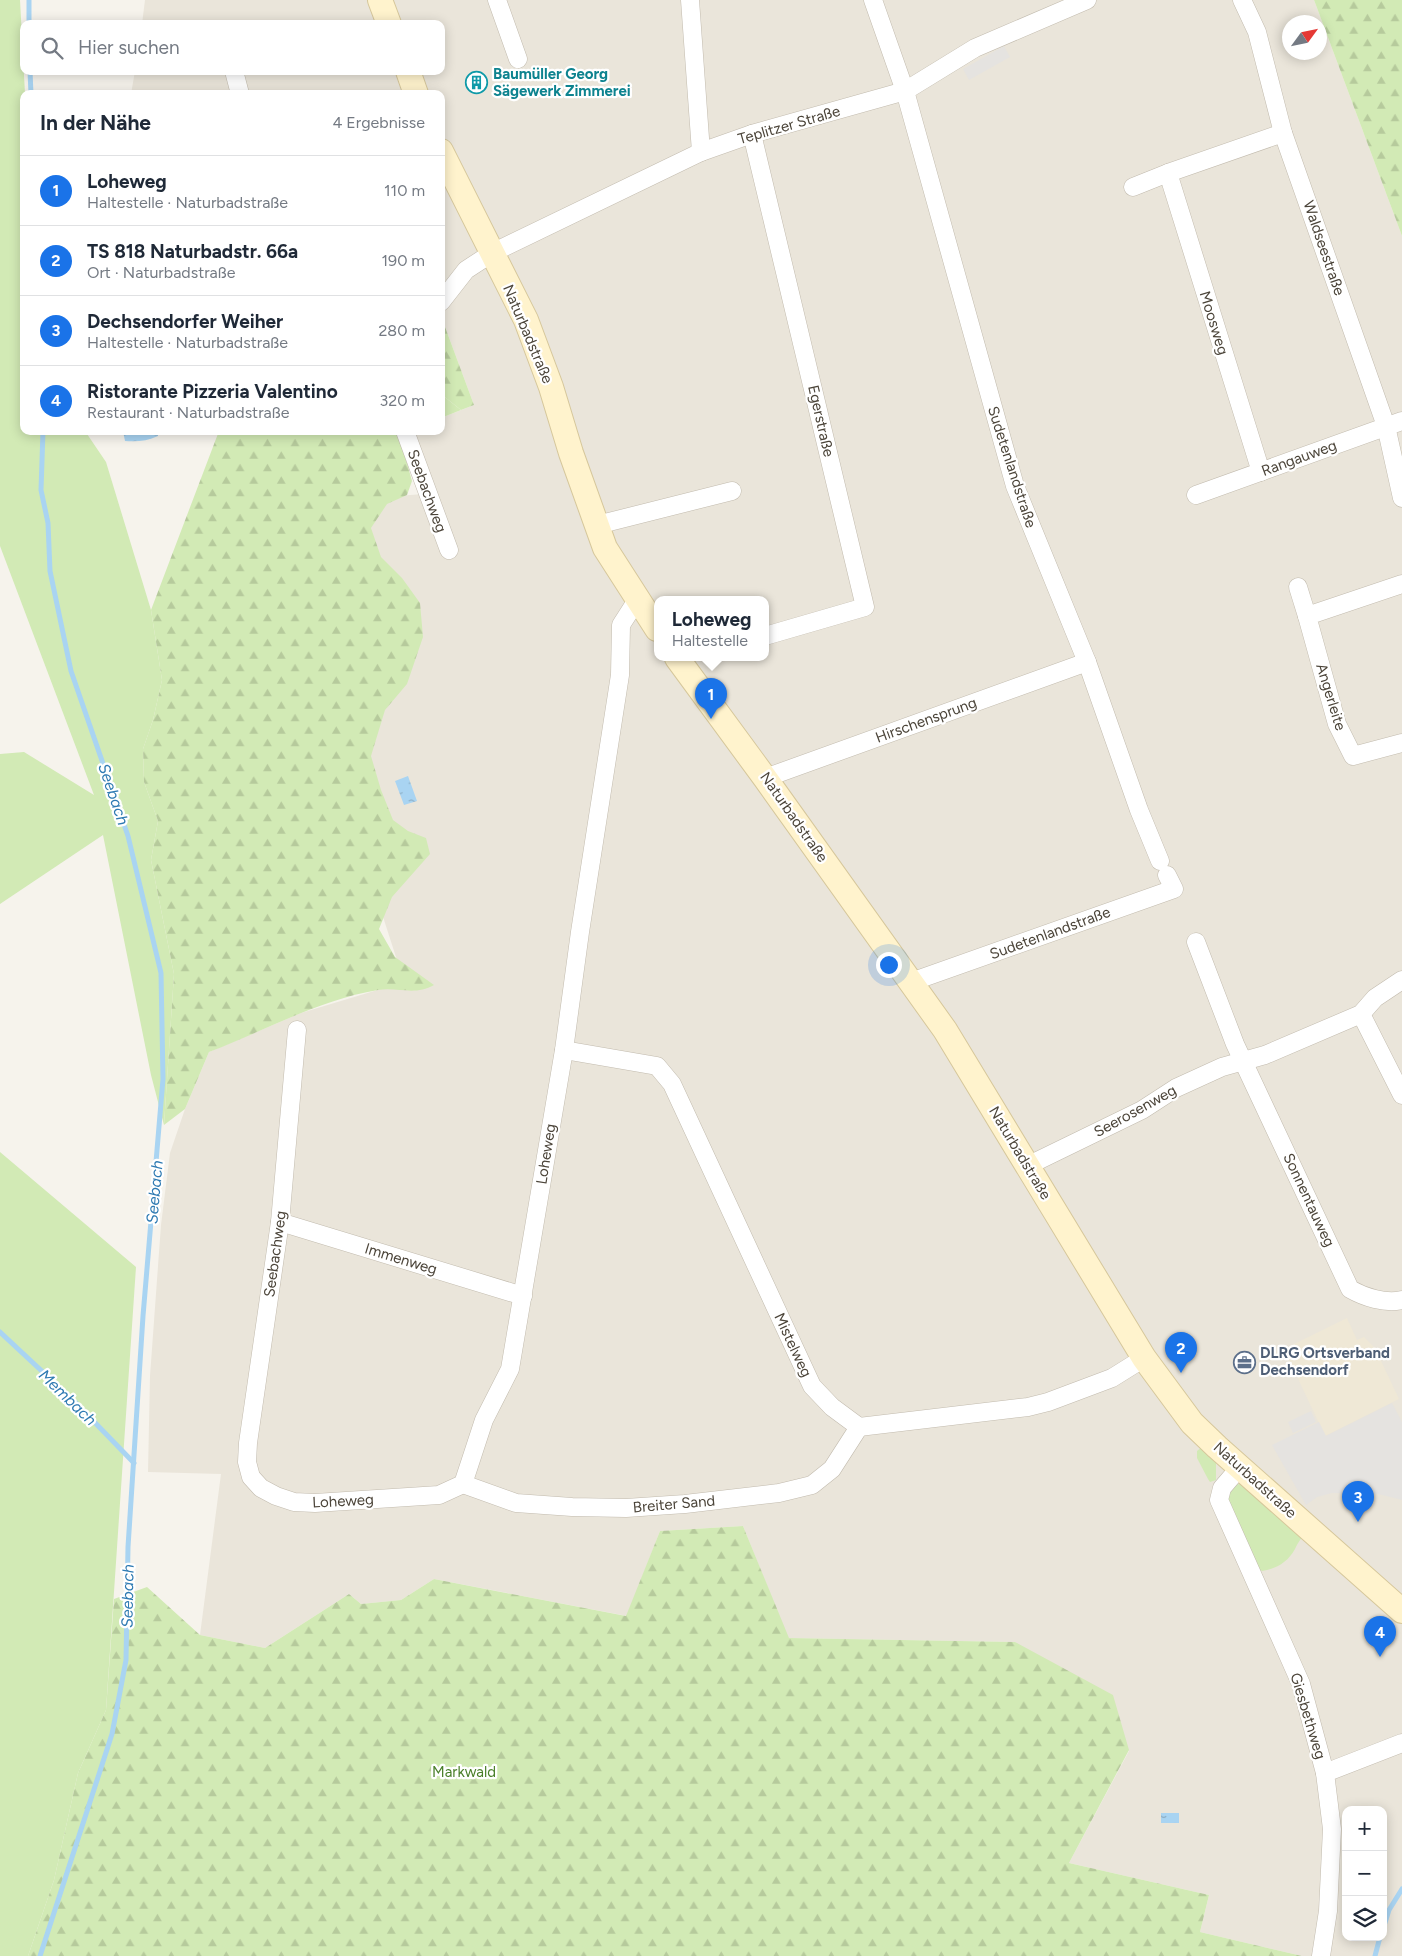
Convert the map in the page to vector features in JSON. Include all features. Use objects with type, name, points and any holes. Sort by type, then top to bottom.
[{"type":"street","points":[[380,0],[388,20]]},
{"type":"street","points":[[497,0],[518,59]]},
{"type":"street","points":[[690,0],[701,152]]},
{"type":"street","name":"Sudetenlandstraße","points":[[873,0],[905,91],[1015,486],[1087,662],[1139,810],[1174,889],[911,982]]},
{"type":"street","name":"Teplitzer Straße","points":[[492,254],[701,152],[752,134],[905,91],[975,48],[1058,6],[1087,0]]},
{"type":"street","name":"Waldseestraße","points":[[1242,0],[1257,32],[1283,133],[1394,424],[1402,498]]},
{"type":"street","points":[[235,75],[239,90]]},
{"type":"street","points":[[409,75],[415,90]]},
{"type":"street","points":[[1133,187],[1283,133]]},
{"type":"street","name":"Egerstraße","points":[[752,134],[865,607],[769,635]]},
{"type":"street","name":"Naturbadstraße","points":[[445,159],[526,320],[551,387],[571,453],[605,548],[654,625]]},
{"type":"street","name":"Moosweg","points":[[1168,173],[1261,472]]},
{"type":"street","points":[[445,297],[466,270],[492,254]]},
{"type":"street","name":"Rangauweg","points":[[1196,494],[1394,424]]},
{"type":"street","name":"Seebachweg","points":[[406,435],[449,550]]},
{"type":"street","points":[[597,525],[732,491]]},
{"type":"street","points":[[1307,616],[1402,584]]},
{"type":"street","name":"Angerleite","points":[[1298,587],[1337,724],[1352,756],[1402,743]]},
{"type":"street","name":"Loheweg","points":[[251,1477],[261,1488],[276,1496],[294,1502],[315,1503],[439,1495],[463,1484],[484,1420],[510,1369],[564,1050],[581,923],[620,674],[621,625],[630,608],[637,600]]},
{"type":"street","name":"Naturbadstraße","points":[[684,661],[945,1030],[1144,1358],[1192,1423],[1240,1468],[1402,1611]]},
{"type":"street","name":"Hirschensprung","points":[[766,778],[1087,662]]},
{"type":"street","points":[[1196,942],[1235,1044],[1244,1061]]},
{"type":"street","name":"Seerosenweg","points":[[1027,1166],[1142,1110],[1176,1088],[1222,1066],[1265,1055],[1361,1014],[1375,998],[1402,980]]},
{"type":"street","points":[[1361,1014],[1402,1095]]},
{"type":"street","name":"Seebachweg","points":[[251,1477],[247,1462],[248,1443],[280,1222],[297,1030]]},
{"type":"street","name":"Mistelweg","points":[[564,1050],[657,1066],[672,1084],[812,1386],[832,1407],[859,1427]]},
{"type":"street","name":"Sonnentauweg","points":[[1244,1061],[1350,1289],[1363,1296],[1394,1302],[1402,1300]]},
{"type":"street","name":"Immenweg","points":[[280,1222],[523,1296]]},
{"type":"street","points":[[859,1427],[1028,1407],[1048,1402],[1112,1378],[1144,1358]]},
{"type":"street","name":"Breiter Sand","points":[[463,1484],[516,1504],[626,1508],[779,1494],[812,1485],[832,1470],[859,1427]]},
{"type":"street","name":"Giesbethweg","points":[[1240,1468],[1222,1488],[1219,1500],[1301,1684],[1325,1773],[1332,1829],[1328,1911],[1321,1956]]},
{"type":"street","points":[[1325,1773],[1402,1743]]},
{"type":"shaded area","points":[[145,0],[1314,0],[1320,15],[1282,15],[1282,60],[1327,60],[1327,35],[1402,236],[1402,1956],[1302,1956],[1200,1932],[1209,1895],[1069,1863],[1129,1751],[1015,1642],[788,1638],[743,1526],[660,1531],[627,1616],[434,1579],[401,1600],[361,1604],[349,1594],[265,1648],[200,1635],[221,1474],[148,1472],[150,1376],[161,1225],[170,1153],[185,1109],[209,1052],[301,1013],[404,982],[366,864],[343,500],[437,493],[415,435],[445,435],[445,416],[474,405],[445,327],[445,90],[132,90],[134,75],[445,75],[445,20],[142,20]]},
{"type":"shaded area","points":[[1004,46],[1010,57],[969,80],[963,69]]},
{"type":"shaded area","points":[[1347,1318],[1357,1340],[1364,1337],[1375,1348],[1399,1399],[1325,1436],[1284,1349]]},
{"type":"shaded area","points":[[1392,1403],[1402,1422],[1402,1500],[1378,1494],[1332,1493],[1317,1497],[1306,1505],[1272,1445],[1319,1422],[1326,1436]]},
{"type":"shaded area","points":[[1311,1411],[1316,1422],[1293,1433],[1288,1422]]},
{"type":"green space","points":[[0,0],[20,0],[20,75],[24,75],[25,90],[20,90],[20,435],[88,435],[106,462],[151,610],[162,680],[153,720],[143,749],[144,782],[158,821],[151,860],[174,974],[164,1125],[151,1075],[103,835],[0,904],[0,754],[24,752],[94,795],[0,546]]},
{"type":"green space","points":[[1314,0],[1402,0],[1402,236],[1327,35],[1327,15],[1320,15]]},
{"type":"green space","points":[[445,327],[474,405],[461,410],[445,397]]},
{"type":"green space","points":[[445,397],[461,410],[445,416]]},
{"type":"green space","points":[[217,435],[399,435],[412,481],[407,495],[387,504],[371,528],[381,557],[402,578],[420,603],[423,637],[407,684],[385,710],[371,756],[381,790],[393,820],[408,831],[426,838],[430,854],[392,897],[379,929],[395,957],[434,985],[413,991],[378,990],[334,1001],[209,1052],[185,1109],[164,1125],[174,974],[151,860],[158,821],[144,782],[143,749],[153,720],[162,680],[151,610]]},
{"type":"green space","points":[[0,1152],[136,1267],[106,1710],[78,1773],[54,1880],[28,1956],[0,1956]]},
{"type":"green space","points":[[1202,1447],[1216,1462],[1216,1480],[1210,1482],[1197,1458],[1197,1451]]},
{"type":"green space","points":[[1244,1485],[1305,1535],[1289,1558],[1277,1567],[1262,1571],[1255,1567],[1230,1512],[1227,1493],[1233,1486]]},
{"type":"green space","name":"Markwald","points":[[743,1526],[789,1638],[1015,1642],[1113,1695],[1129,1750],[1069,1863],[1209,1895],[1200,1932],[1302,1956],[28,1956],[54,1880],[78,1773],[106,1710],[114,1599],[147,1587],[200,1635],[265,1648],[349,1594],[361,1604],[401,1600],[434,1579],[626,1616],[660,1531]]},
{"type":"water","points":[[124,435],[158,435],[142,441],[125,441]]},
{"type":"water","points":[[408,776],[417,801],[404,805],[395,781]]},
{"type":"water","points":[[1161,1813],[1179,1813],[1179,1823],[1161,1823]]},
{"type":"waterway","name":"Seebach","points":[[29,0],[29,20]]},
{"type":"waterway","name":"Seebach","points":[[30,75],[31,90]]},
{"type":"waterway","name":"Seebach","points":[[40,1956],[112,1734],[126,1660],[128,1547],[143,1316],[163,1079],[161,973],[128,836],[71,671],[50,571],[48,523],[41,490],[43,435]]},
{"type":"waterway","name":"Membach","points":[[0,1332],[75,1402],[134,1463]]},
{"type":"waterway","points":[[1387,1916],[1402,1889]]},
{"type":"waterway","points":[[1375,1956],[1379,1941]]},
{"type":"place","name":"Baumüller Georg Sägewerk Zimmerei","points":[[477,83]]},
{"type":"place","name":"Loheweg","points":[[711,719]]},
{"type":"place","name":"DLRG Ortsverband Dechsendorf","points":[[1244,1362]]},
{"type":"place","name":"TS 818 Naturbadstr. 66a","points":[[1181,1373]]},
{"type":"place","name":"Dechsendorfer Weiher","points":[[1358,1522]]},
{"type":"place","name":"Ristorante Pizzeria Valentino","points":[[1380,1657]]}]
